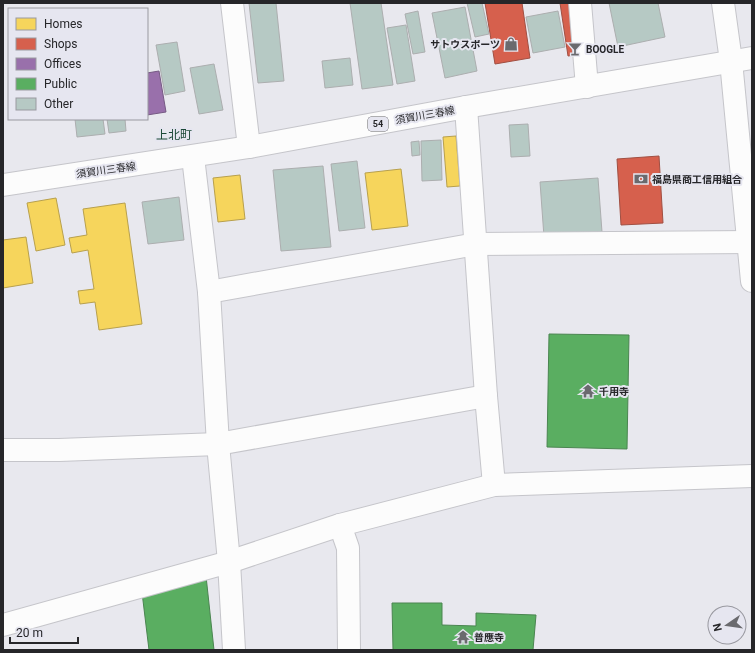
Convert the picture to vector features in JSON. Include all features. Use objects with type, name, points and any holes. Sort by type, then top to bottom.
[{"type":"street","points":[[232,3],[249,147]]},
{"type":"street","points":[[580,3],[587,87]]},
{"type":"street","points":[[723,3],[731,62],[750,242],[752,281]]},
{"type":"street","name":"須賀川三春線","points":[[3,185],[249,147],[466,107],[752,58]]},
{"type":"street","points":[[466,107],[486,396],[494,485]]},
{"type":"street","points":[[193,156],[209,292],[218,444],[230,562],[234,650]]},
{"type":"street","points":[[209,292],[476,244],[750,242]]},
{"type":"street","points":[[3,450],[59,450],[218,444],[486,396]]},
{"type":"street","points":[[3,625],[230,562],[340,524],[494,485],[752,476]]},
{"type":"street","points":[[340,524],[348,548],[349,650]]},
{"type":"building: Homes","points":[[456,136],[460,186],[447,187],[443,137]]},
{"type":"building: Homes","points":[[401,169],[408,226],[372,230],[365,173]]},
{"type":"building: Homes","points":[[240,175],[245,219],[218,222],[213,178]]},
{"type":"building: Homes","points":[[56,198],[65,245],[36,251],[27,203]]},
{"type":"building: Homes","points":[[125,203],[142,324],[99,330],[95,302],[80,304],[78,291],[94,289],[88,250],[72,253],[69,238],[87,235],[83,209]]},
{"type":"building: Homes","points":[[26,237],[33,283],[3,288],[3,240]]},
{"type":"building: Shops","points":[[485,3],[522,3],[530,58],[495,64]]},
{"type":"building: Shops","points":[[560,3],[576,3],[584,54],[568,56]]},
{"type":"building: Shops","points":[[659,156],[663,223],[621,225],[617,159]]},
{"type":"building: Offices","points":[[159,71],[166,112],[148,115],[148,73]]},
{"type":"building: Public","name":"千用寺","points":[[549,334],[629,335],[627,449],[547,447]]},
{"type":"building: Public","points":[[206,576],[214,650],[149,650],[141,584]]},
{"type":"building: Public","name":"普應寺","points":[[392,603],[442,603],[442,625],[476,626],[476,613],[536,615],[533,650],[393,650]]},
{"type":"building: Other","points":[[249,3],[276,3],[284,81],[258,83]]},
{"type":"building: Other","points":[[350,3],[381,3],[393,85],[362,89]]},
{"type":"building: Other","points":[[467,3],[482,3],[489,34],[475,37]]},
{"type":"building: Other","points":[[609,3],[658,3],[665,37],[618,47]]},
{"type":"building: Other","points":[[465,7],[477,71],[445,78],[432,13]]},
{"type":"building: Other","points":[[418,11],[425,52],[413,54],[405,14]]},
{"type":"building: Other","points":[[558,11],[565,47],[533,53],[526,17]]},
{"type":"building: Other","points":[[406,25],[415,81],[397,84],[387,28]]},
{"type":"building: Other","points":[[177,42],[185,91],[165,95],[156,45]]},
{"type":"building: Other","points":[[350,58],[353,85],[325,88],[322,61]]},
{"type":"building: Other","points":[[214,64],[223,110],[199,114],[190,68]]},
{"type":"building: Other","points":[[75,120],[103,120],[105,134],[77,137]]},
{"type":"building: Other","points":[[107,120],[125,120],[126,131],[109,133]]},
{"type":"building: Other","points":[[528,124],[530,156],[511,157],[509,125]]},
{"type":"building: Other","points":[[441,140],[442,180],[422,181],[421,141]]},
{"type":"building: Other","points":[[419,141],[420,155],[412,156],[411,142]]},
{"type":"building: Other","points":[[357,161],[365,228],[339,231],[331,164]]},
{"type":"building: Other","points":[[323,166],[331,247],[281,251],[273,170]]},
{"type":"building: Other","points":[[598,178],[602,232],[544,237],[540,182]]},
{"type":"building: Other","points":[[179,197],[184,240],[148,244],[142,202]]},
{"type":"place","name":"サトウスポーツ","points":[[511,44]]},
{"type":"place","name":"BOOGLE","points":[[575,49]]},
{"type":"place","name":"福島県商工信用組合","points":[[641,179]]},
{"type":"place","name":"千用寺","points":[[588,391]]},
{"type":"place","name":"普應寺","points":[[463,637]]},
{"type":"district","name":"上北町","points":[[174,135]]}]
